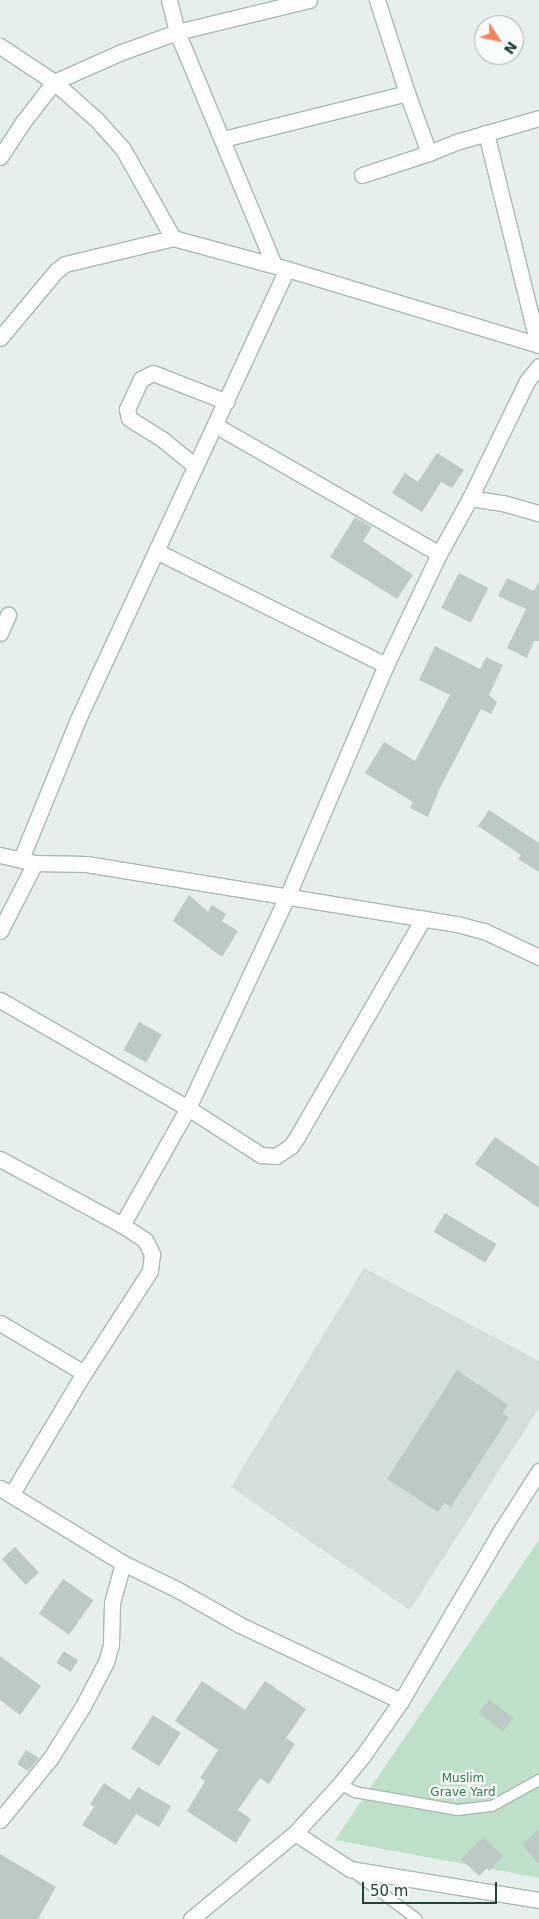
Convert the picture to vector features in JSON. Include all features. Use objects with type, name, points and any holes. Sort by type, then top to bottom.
[{"type":"street","points":[[0,931],[28,861],[78,719],[195,466],[227,402],[280,267],[177,32],[169,0]]},
{"type":"street","points":[[0,157],[23,122],[54,82],[119,53],[177,32],[309,0]]},
{"type":"street","points":[[377,0],[407,93],[429,153]]},
{"type":"street","points":[[0,46],[54,82],[96,119],[123,149],[174,238]]},
{"type":"street","points":[[223,138],[407,93]]},
{"type":"street","points":[[362,174],[486,133],[539,118]]},
{"type":"street","points":[[486,133],[539,345]]},
{"type":"street","points":[[0,338],[56,271],[65,264],[174,238],[280,267],[539,345]]},
{"type":"street","points":[[122,1225],[188,1108],[287,897],[386,665],[439,554],[533,384],[539,366]]},
{"type":"street","points":[[195,466],[162,439],[129,418],[127,409],[141,379],[153,373],[227,402]]},
{"type":"street","points":[[215,425],[439,554]]},
{"type":"street","points":[[470,498],[503,503],[539,514]]},
{"type":"street","points":[[156,551],[386,665]]},
{"type":"street","points":[[0,633],[8,614]]},
{"type":"street","points":[[0,855],[28,861],[86,864],[423,919],[484,931],[539,957]]},
{"type":"street","points":[[0,1000],[188,1108],[260,1155],[276,1156],[284,1152],[297,1137],[423,919]]},
{"type":"street","points":[[0,1159],[122,1225],[145,1240],[152,1254],[150,1271],[6,1491],[122,1564],[178,1590],[240,1625],[401,1700]]},
{"type":"street","points":[[0,1323],[84,1373]]},
{"type":"street","points":[[191,1919],[295,1833],[340,1784],[401,1700],[497,1537],[539,1471]]},
{"type":"street","points":[[0,1820],[50,1759],[83,1706],[106,1662],[111,1644],[112,1603],[122,1564]]},
{"type":"street","points":[[295,1833],[350,1869],[539,1900]]},
{"type":"lane","points":[[340,1784],[354,1792],[458,1810],[492,1806],[539,1780]]},
{"type":"lane","points":[[350,1869],[417,1919]]},
{"type":"shaded area","points":[[364,1268],[539,1361],[539,1408],[410,1610],[231,1487]]},
{"type":"green space","name":"Muslim Grave Yard","points":[[539,1540],[539,1878],[335,1840]]},
{"type":"building","points":[[437,453],[464,470],[452,488],[441,482],[422,512],[392,493],[405,473],[418,482]]},
{"type":"building","points":[[355,517],[372,527],[363,541],[413,575],[397,599],[330,557]]},
{"type":"building","points":[[459,573],[488,588],[471,623],[441,608]]},
{"type":"building","points":[[507,578],[534,591],[539,581],[539,641],[534,641],[527,658],[507,648],[526,609],[498,596]]},
{"type":"building","points":[[435,646],[480,669],[486,657],[503,665],[489,695],[497,702],[491,714],[481,709],[440,788],[428,817],[410,808],[413,802],[365,773],[384,742],[415,761],[450,695],[419,680]]},
{"type":"building","points":[[489,810],[539,843],[539,872],[518,859],[521,855],[478,826]]},
{"type":"building","points":[[189,895],[208,912],[212,905],[226,914],[222,921],[238,931],[222,957],[173,921]]},
{"type":"building","points":[[139,1022],[162,1035],[146,1063],[123,1050]]},
{"type":"building","points":[[495,1137],[539,1167],[539,1208],[475,1164]]},
{"type":"building","points":[[445,1213],[496,1244],[485,1263],[434,1232]]},
{"type":"building","points":[[457,1370],[508,1405],[502,1413],[509,1417],[451,1507],[444,1503],[438,1512],[387,1479]]},
{"type":"building","points":[[15,1547],[39,1573],[26,1585],[2,1559]]},
{"type":"building","points":[[63,1579],[93,1600],[69,1635],[39,1613]]},
{"type":"building","points":[[64,1651],[78,1660],[71,1672],[56,1663]]},
{"type":"building","points":[[0,1656],[41,1686],[20,1715],[0,1700]]},
{"type":"building","points":[[202,1681],[245,1710],[265,1681],[306,1709],[286,1738],[295,1744],[269,1784],[260,1778],[238,1810],[251,1819],[236,1843],[187,1811],[205,1781],[200,1778],[218,1750],[175,1721]]},
{"type":"building","points":[[489,1699],[513,1718],[503,1731],[479,1712]]},
{"type":"building","points":[[153,1715],[181,1733],[159,1767],[131,1749]]},
{"type":"building","points":[[26,1750],[39,1758],[28,1771],[17,1764]]},
{"type":"building","points":[[104,1783],[130,1800],[138,1787],[171,1806],[159,1827],[136,1814],[116,1845],[82,1825],[94,1807],[90,1804]]},
{"type":"building","points":[[539,1829],[539,1864],[522,1845]]},
{"type":"building","points":[[483,1837],[503,1856],[489,1871],[487,1868],[479,1876],[461,1859]]},
{"type":"building","points":[[0,1854],[56,1887],[38,1919],[0,1919]]}]
